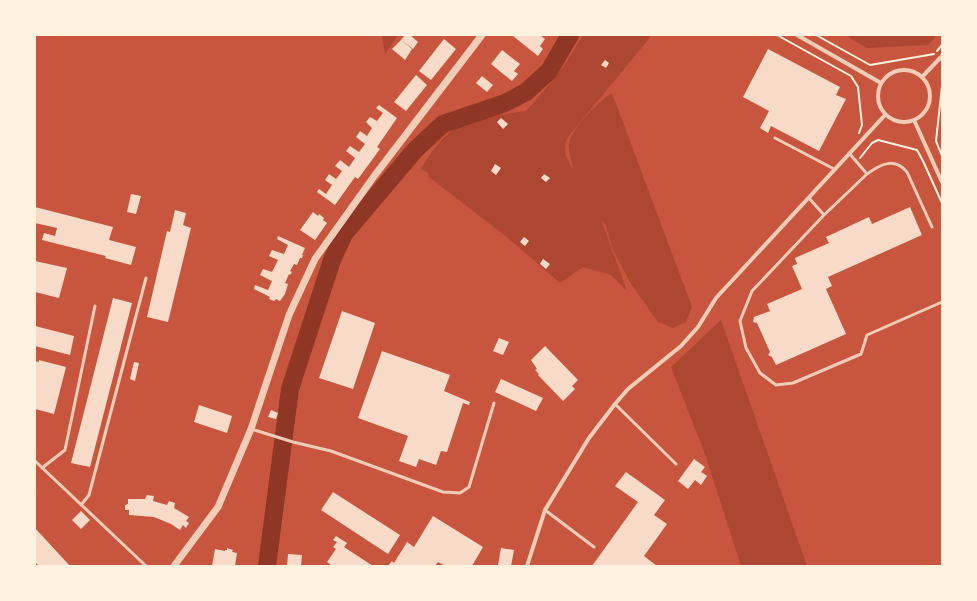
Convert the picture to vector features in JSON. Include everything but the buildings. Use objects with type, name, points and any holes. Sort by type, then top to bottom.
[{"type":"street","points":[[174,566],[218,507],[251,429],[289,315],[315,259],[375,175],[482,35]]},
{"type":"street","points":[[797,35],[881,83]]},
{"type":"street","points":[[922,77],[942,56]]},
{"type":"street","points":[[908,70],[916,72],[922,77],[930,92],[930,101],[922,116],[907,122],[899,122],[885,115],[880,108],[878,91],[881,83],[886,77],[893,72],[908,70]]},
{"type":"street","points":[[527,566],[545,510],[589,438],[615,404],[628,389],[681,346],[698,327],[716,298],[885,115]]},
{"type":"street","points":[[914,120],[942,182]]},
{"type":"lane","points":[[775,138],[834,169]]},
{"type":"lane","points":[[849,153],[867,174]]},
{"type":"lane","points":[[932,226],[907,172],[902,166],[892,163],[880,165],[867,174],[824,216],[752,291],[740,321],[746,348],[760,373],[776,385],[793,383],[861,354],[867,335],[942,302]]},
{"type":"lane","points":[[809,198],[824,216]]},
{"type":"lane","points":[[81,506],[89,495],[146,278]]},
{"type":"lane","points":[[42,468],[64,450],[95,306]]},
{"type":"lane","points":[[251,429],[293,442],[331,451],[443,492],[460,493],[469,487],[494,403]]},
{"type":"lane","points":[[615,404],[676,464]]},
{"type":"lane","points":[[35,461],[146,566]]},
{"type":"lane","points":[[545,510],[594,546]]},
{"type":"path","points":[[777,35],[851,76],[856,82],[858,87],[862,125],[860,131],[854,137]]},
{"type":"path","points":[[816,35],[870,65],[933,55],[942,45]]},
{"type":"path","points":[[942,86],[936,141],[942,156]]},
{"type":"path","points":[[857,162],[872,143],[878,140],[917,150],[942,203]]},
{"type":"shaded area","points":[[382,35],[398,35],[385,54]]},
{"type":"shaded area","points":[[583,35],[652,35],[568,137],[565,150],[573,169],[569,146],[571,137],[587,115],[612,93],[692,307],[686,322],[673,328],[658,322],[631,284],[613,250],[606,226],[601,219],[627,291],[611,275],[583,267],[560,283],[508,238],[429,177],[428,173],[421,169],[441,141],[457,127],[481,119],[526,111],[566,63]]},
{"type":"shaded area","points":[[845,35],[937,35],[928,45],[867,48]]},
{"type":"shaded area","points":[[721,320],[807,566],[741,566],[705,454],[671,367]]},
{"type":"waterway","points":[[267,566],[290,389],[332,260],[344,234],[415,150],[443,124],[505,103],[526,92],[549,71],[570,35]]}]
